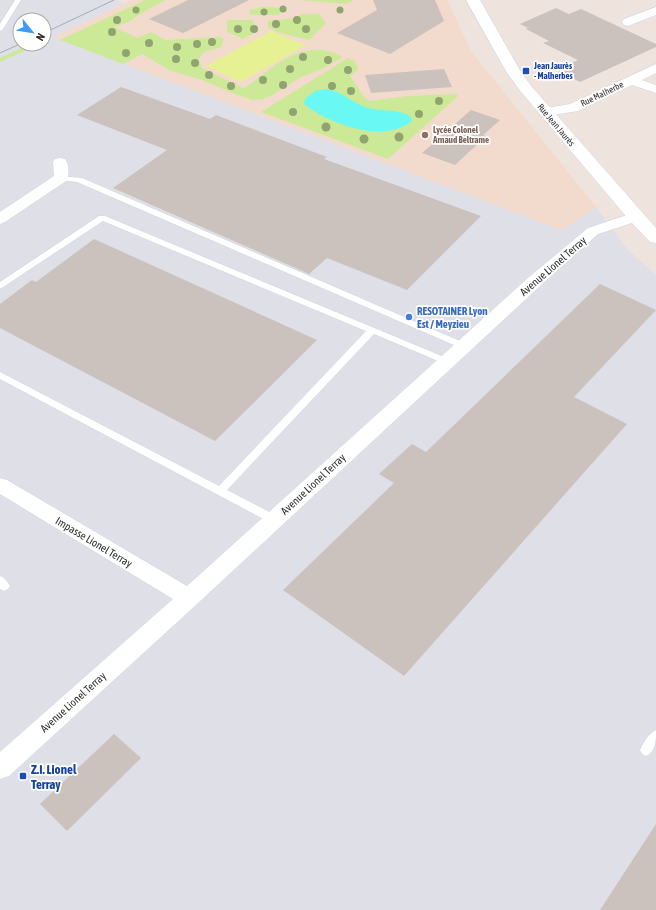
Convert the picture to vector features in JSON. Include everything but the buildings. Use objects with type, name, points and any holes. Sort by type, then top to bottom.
[{"type":"main road","name":"Rue Jean Jaurès","points":[[473,0],[514,73],[636,217],[656,238]]},
{"type":"street","points":[[628,22],[656,11]]},
{"type":"street","name":"Rue Malherbe","points":[[546,112],[573,108],[656,68]]},
{"type":"street","points":[[631,80],[656,89]]},
{"type":"street","points":[[0,219],[61,178],[60,162]]},
{"type":"street","name":"Avenue Lionel Terray","points":[[0,768],[275,520],[446,361],[534,282],[593,231],[636,217]]},
{"type":"street","name":"Impasse Lionel Terray","points":[[0,485],[189,598]]},
{"type":"lane","points":[[0,29],[18,0]]},
{"type":"lane","points":[[61,178],[79,180],[464,346]]},
{"type":"lane","points":[[0,286],[102,218],[446,361]]},
{"type":"lane","points":[[220,491],[372,331]]},
{"type":"lane","points":[[0,375],[275,520]]},
{"type":"lane","points":[[646,750],[656,736]]},
{"type":"shaded area","points":[[0,0],[117,0],[125,3],[54,37],[561,230],[596,207],[627,249],[656,275],[656,910],[0,910]]},
{"type":"shaded area","name":"Lycée Colonel Arnaud Beltrame","points":[[131,0],[447,0],[471,51],[596,207],[561,230],[53,37]]},
{"type":"green space","points":[[145,0],[166,0],[128,22],[114,27],[138,38],[151,32],[166,40],[220,37],[224,39],[221,47],[208,50],[201,56],[199,60],[202,68],[243,88],[282,61],[305,51],[317,50],[330,52],[343,57],[322,69],[301,77],[271,96],[263,99],[252,100],[202,80],[169,70],[142,54],[123,64],[60,40]]},
{"type":"green space","points":[[299,0],[352,0],[353,1],[346,4]]},
{"type":"green space","points":[[262,7],[286,8],[278,15],[250,15],[249,10]]},
{"type":"green space","points":[[302,14],[319,14],[326,23],[309,40],[277,32],[268,27],[268,21],[295,18]]},
{"type":"green space","points":[[229,20],[251,20],[255,23],[253,23],[253,26],[258,27],[258,31],[243,39],[227,32],[227,22]]},
{"type":"green space","points":[[271,31],[306,45],[241,82],[206,66]]},
{"type":"green space","points":[[13,52],[22,52],[0,62],[0,58]]},
{"type":"green space","points":[[348,58],[355,61],[358,70],[350,76],[364,97],[369,101],[407,96],[457,94],[458,96],[388,159],[261,112]]},
{"type":"water","points":[[326,89],[342,94],[365,107],[405,114],[410,116],[412,121],[400,128],[386,131],[356,129],[342,124],[327,118],[304,104],[305,99],[315,91]]},
{"type":"tram line","points":[[52,29],[114,0]]},
{"type":"tram line","points":[[0,53],[12,48]]},
{"type":"place","name":"Jean Jaurès - Malherbes","points":[[526,71]]},
{"type":"place","name":"Lycée Colonel Arnaud Beltrame","points":[[425,135]]},
{"type":"place","name":"RESOTAINER Lyon Est / Meyzieu","points":[[409,317]]},
{"type":"place","name":"Z.I. Lionel Terray","points":[[23,776]]}]
